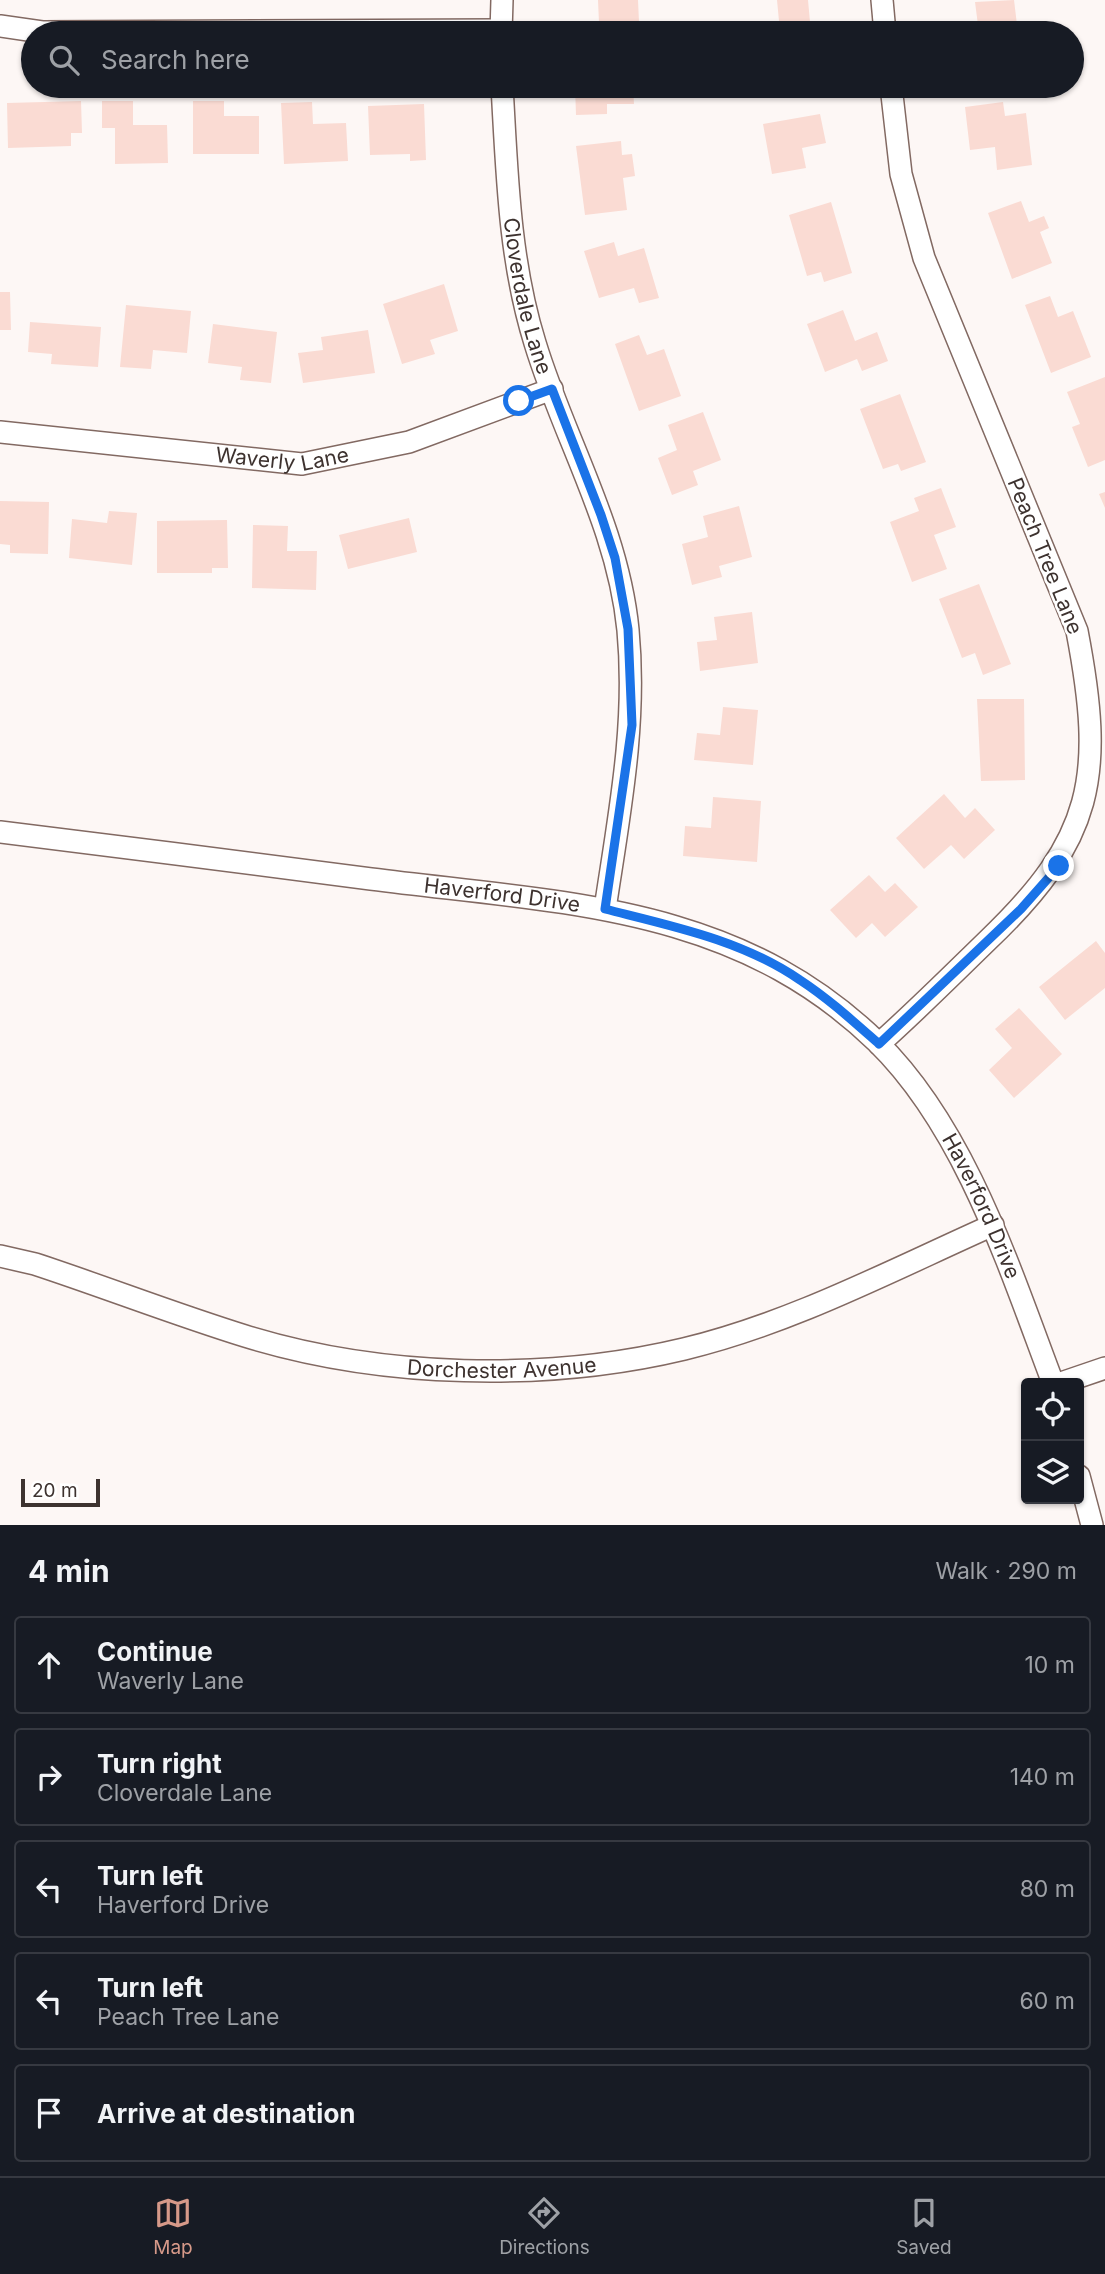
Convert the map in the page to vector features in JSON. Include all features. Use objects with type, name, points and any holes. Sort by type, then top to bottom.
[{"type":"street","points":[[502,0],[502,21]]},
{"type":"street","points":[[882,0],[884,21]]},
{"type":"street","points":[[0,26],[21,29]]},
{"type":"street","name":"Cloverdale Lane","points":[[503,98],[508,190],[518,271],[535,343],[608,537],[628,629],[632,725],[605,909]]},
{"type":"street","name":"Peach Tree Lane","points":[[879,1044],[1021,909],[1059,866],[1076,837],[1095,789],[1102,736],[1092,675],[1077,631],[924,258],[901,174],[892,98]]},
{"type":"street","name":"Waverly Lane","points":[[0,432],[302,464],[410,442],[552,389]]},
{"type":"street","name":"Haverford Drive","points":[[0,832],[605,909],[710,936],[748,951],[799,979],[879,1044],[939,1121],[993,1225],[1051,1378]]},
{"type":"street","name":"Dorchester Avenue","points":[[0,1255],[35,1264],[246,1336],[326,1356],[391,1366],[463,1370],[566,1366],[684,1349],[754,1328],[840,1294],[993,1225]]},
{"type":"street","points":[[1075,1378],[1105,1367]]},
{"type":"street","points":[[1084,1495],[1092,1525]]},
{"type":"building","points":[[598,0],[638,0],[639,21],[599,21]]},
{"type":"building","points":[[777,0],[808,0],[810,21],[779,21]]},
{"type":"building","points":[[1014,0],[1017,21],[977,21],[975,2]]},
{"type":"building","points":[[575,98],[634,98],[634,104],[607,104],[607,114],[576,115]]},
{"type":"building","points":[[81,101],[82,133],[71,133],[71,146],[8,148],[7,103]]},
{"type":"building","points":[[102,101],[133,101],[133,125],[167,125],[168,163],[115,164],[115,128],[102,128]]},
{"type":"building","points":[[193,101],[224,101],[224,116],[259,116],[259,154],[193,154]]},
{"type":"building","points":[[312,102],[313,124],[346,123],[348,161],[284,164],[281,103]]},
{"type":"building","points":[[1003,102],[1005,116],[1026,113],[1032,165],[997,170],[995,147],[970,150],[965,107]]},
{"type":"building","points":[[424,104],[426,160],[410,161],[410,154],[370,155],[368,106]]},
{"type":"building","points":[[820,114],[826,143],[802,148],[806,168],[772,174],[763,124]]},
{"type":"building","points":[[621,141],[622,155],[632,154],[635,176],[623,178],[627,210],[585,215],[576,146]]},
{"type":"building","points":[[1021,201],[1029,222],[1044,216],[1049,228],[1040,232],[1052,263],[1012,279],[988,213]]},
{"type":"building","points":[[831,202],[852,273],[824,282],[821,272],[807,276],[789,215]]},
{"type":"building","points":[[614,242],[618,256],[644,248],[659,298],[639,303],[634,288],[599,298],[584,251]]},
{"type":"building","points":[[444,284],[458,331],[430,340],[435,354],[402,364],[383,304]]},
{"type":"building","points":[[0,292],[10,292],[11,330],[0,330]]},
{"type":"building","points":[[1050,296],[1058,317],[1073,311],[1091,357],[1051,373],[1025,305]]},
{"type":"building","points":[[126,305],[191,311],[187,353],[153,350],[151,369],[120,367]]},
{"type":"building","points":[[843,310],[855,341],[877,332],[888,361],[862,371],[857,359],[825,372],[807,324]]},
{"type":"building","points":[[30,322],[101,327],[98,367],[51,364],[52,354],[28,352]]},
{"type":"building","points":[[213,324],[277,332],[271,383],[240,380],[242,367],[208,363]]},
{"type":"building","points":[[368,330],[375,373],[303,383],[298,353],[323,350],[321,337]]},
{"type":"building","points":[[639,335],[647,355],[664,349],[681,396],[639,411],[615,344]]},
{"type":"building","points":[[1105,377],[1105,460],[1088,467],[1072,427],[1080,424],[1067,392]]},
{"type":"building","points":[[900,394],[926,462],[901,471],[898,464],[883,469],[860,409]]},
{"type":"building","points":[[703,412],[721,460],[693,471],[698,485],[672,495],[658,458],[677,450],[668,425]]},
{"type":"building","points":[[941,488],[956,527],[934,535],[947,569],[912,582],[890,522],[919,511],[914,498]]},
{"type":"building","points":[[1105,492],[1105,508],[1099,494]]},
{"type":"building","points":[[0,501],[49,502],[48,554],[10,553],[10,545],[0,544]]},
{"type":"building","points":[[739,506],[752,557],[719,566],[722,577],[692,585],[682,544],[708,537],[703,516]]},
{"type":"building","points":[[109,511],[137,513],[132,565],[69,558],[72,519],[107,523]]},
{"type":"building","points":[[409,518],[417,552],[348,569],[339,535]]},
{"type":"building","points":[[227,520],[228,568],[212,568],[212,573],[157,573],[157,521]]},
{"type":"building","points":[[253,525],[288,526],[287,551],[317,551],[316,590],[252,588]]},
{"type":"building","points":[[979,584],[1011,664],[983,675],[975,653],[962,658],[939,599]]},
{"type":"building","points":[[752,612],[758,663],[700,671],[697,642],[717,640],[714,617]]},
{"type":"building","points":[[977,699],[1024,699],[1025,780],[981,781]]},
{"type":"building","points":[[723,707],[758,710],[753,765],[694,760],[697,733],[720,735]]},
{"type":"building","points":[[944,794],[965,818],[975,808],[995,830],[964,859],[951,845],[924,869],[896,838]]},
{"type":"building","points":[[713,797],[761,801],[757,862],[683,856],[685,826],[711,828]]},
{"type":"building","points":[[869,875],[885,892],[895,883],[918,907],[885,937],[872,923],[856,938],[830,910]]},
{"type":"building","points":[[1096,941],[1105,953],[1105,988],[1065,1020],[1039,987]]},
{"type":"building","points":[[1019,1008],[1062,1054],[1014,1098],[989,1070],[1012,1048],[995,1029]]},
{"type":"route","points":[[519,401],[552,389],[615,558],[628,629],[632,725],[605,909],[710,936],[748,951],[799,979],[837,1007],[879,1044],[1021,909],[1059,866]]}]
